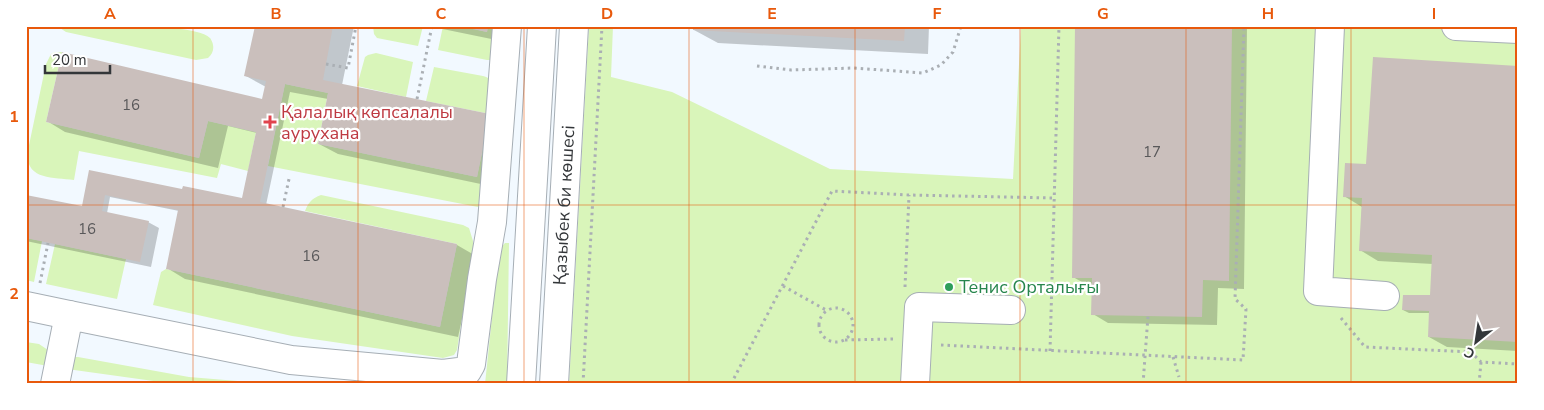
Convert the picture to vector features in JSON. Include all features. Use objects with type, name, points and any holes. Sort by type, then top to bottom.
[{"type":"street","points":[[26,306],[291,360],[443,374],[467,371],[471,364],[492,222],[507,26]]},
{"type":"street","points":[[521,384],[542,26]]},
{"type":"street","name":"Қазыбек би көшесі","points":[[554,384],[574,26]]},
{"type":"street","points":[[1330,26],[1318,291],[1385,296]]},
{"type":"street","points":[[1456,26],[1518,29]]},
{"type":"street","points":[[915,384],[919,307],[1011,310]]},
{"type":"street","points":[[55,384],[69,315]]},
{"type":"path","points":[[326,64],[348,68],[356,26]]},
{"type":"path","points":[[417,99],[432,26]]},
{"type":"path","points":[[583,384],[602,26]]},
{"type":"path","points":[[757,66],[791,70],[854,68],[923,73],[940,65],[953,52],[961,26]]},
{"type":"path","points":[[1050,351],[1058,26]]},
{"type":"path","points":[[941,345],[1243,360],[1246,309],[1235,299],[1244,26]]},
{"type":"path","points":[[283,207],[289,179]]},
{"type":"path","points":[[730,384],[832,191],[909,195],[1054,198]]},
{"type":"path","points":[[40,283],[48,242]]},
{"type":"path","points":[[782,286],[826,310]]},
{"type":"path","points":[[1318,291],[1366,347],[1471,352],[1481,362],[1518,364]]},
{"type":"path","points":[[844,340],[852,331],[852,320],[849,314],[840,308],[834,307],[826,310],[819,321],[820,331],[827,340],[838,342],[844,340],[903,339]]},
{"type":"path","points":[[1143,384],[1148,316]]},
{"type":"path","points":[[1173,357],[1179,377]]},
{"type":"path","points":[[1480,384],[1481,362]]},
{"type":"path","points":[[1517,384],[1518,374]]},
{"type":"green space","points":[[57,26],[137,26],[183,29],[200,33],[210,38],[213,43],[213,49],[212,54],[208,58],[196,60],[66,32]]},
{"type":"green space","points":[[373,26],[423,26],[418,46],[377,38],[374,34]]},
{"type":"green space","points":[[443,26],[458,26],[487,32],[488,26],[501,26],[492,60],[438,50]]},
{"type":"green space","name":"Тенис Орталығы","points":[[589,26],[613,26],[611,77],[672,92],[830,169],[1013,179],[1021,26],[1518,26],[1518,384],[569,384]]},
{"type":"green space","points":[[62,52],[46,122],[199,158],[208,121],[256,132],[248,171],[221,164],[217,178],[79,151],[74,180],[49,177],[35,172],[30,167],[28,150],[46,64],[51,54]]},
{"type":"green space","points":[[376,53],[413,62],[406,97],[357,86],[365,57]]},
{"type":"green space","points":[[434,67],[483,76],[491,80],[496,89],[489,192],[487,198],[478,207],[268,166],[285,84],[328,93],[318,144],[477,177],[490,114],[426,101]]},
{"type":"green space","points":[[321,195],[463,225],[469,228],[473,249],[457,350],[454,355],[443,358],[292,336],[153,305],[161,272],[166,269],[440,327],[457,244],[305,211],[311,201]]},
{"type":"green space","points":[[26,238],[42,241],[34,282],[26,280]]},
{"type":"green space","points":[[505,243],[509,243],[507,384],[485,384],[499,250]]},
{"type":"green space","points":[[55,244],[126,259],[117,299],[46,284]]},
{"type":"green space","points":[[26,342],[39,344],[48,350],[48,366],[26,362]]},
{"type":"green space","points":[[74,357],[189,377],[274,384],[175,384],[67,369]]},
{"type":"building","points":[[255,26],[333,26],[323,80],[490,114],[477,177],[318,144],[328,93],[285,84],[260,202],[457,244],[440,327],[166,269],[178,210],[105,195],[102,211],[149,221],[140,262],[26,238],[26,195],[82,206],[89,170],[182,189],[183,186],[242,198],[256,132],[208,121],[199,158],[46,122],[62,52],[262,99],[266,81],[244,76]]},
{"type":"building","points":[[462,26],[488,26],[487,32]]},
{"type":"building","points":[[693,26],[905,26],[904,41],[693,30]]},
{"type":"building","points":[[1075,26],[1232,26],[1229,281],[1203,280],[1202,317],[1091,315],[1092,278],[1072,278]]},
{"type":"building","points":[[1373,57],[1518,66],[1518,342],[1428,337],[1429,311],[1402,310],[1403,295],[1430,295],[1432,255],[1359,251],[1362,198],[1343,197],[1345,163],[1366,164]]},
{"type":"place","name":"Қалалық көпсалалы аурухана","points":[[270,122]]},
{"type":"place","name":"Тенис Орталығы","points":[[949,287]]}]
